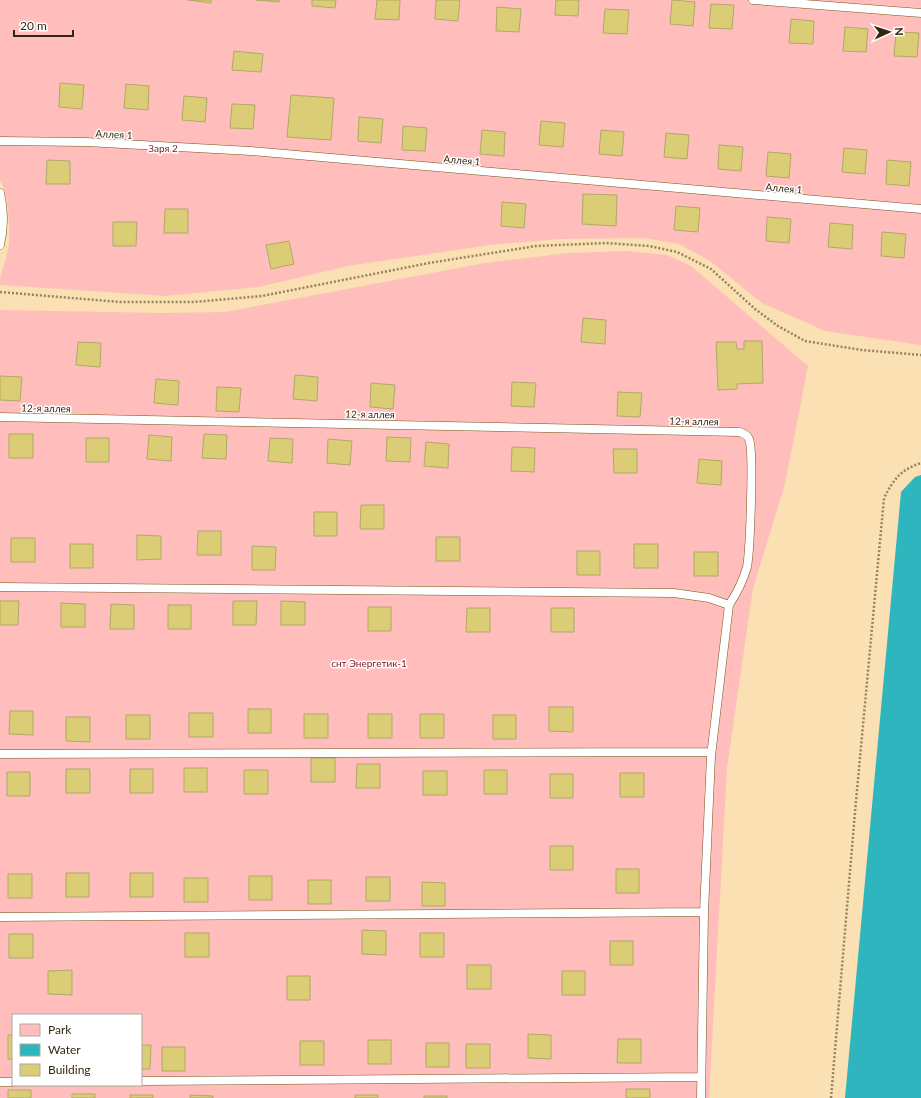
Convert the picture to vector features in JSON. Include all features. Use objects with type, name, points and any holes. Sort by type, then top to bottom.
[{"type":"lane","points":[[753,0],[921,13]]},
{"type":"lane","name":"Аллея 1","points":[[0,141],[86,142],[251,151],[921,209]]},
{"type":"lane","points":[[0,193],[3,203],[3,233],[0,245]]},
{"type":"lane","name":"12-я аллея","points":[[0,417],[739,432],[746,435],[750,440],[750,533],[747,566],[739,590],[729,605]]},
{"type":"lane","points":[[0,587],[674,593],[709,598],[729,605],[712,752],[704,912],[700,1098]]},
{"type":"lane","points":[[0,754],[712,752]]},
{"type":"lane","points":[[0,917],[704,912]]},
{"type":"lane","points":[[142,1081],[701,1077]]},
{"type":"lane","points":[[0,1082],[12,1082]]},
{"type":"path","points":[[0,292],[120,302],[201,301],[262,296],[429,263],[536,246],[606,243],[649,246],[677,252],[711,269],[755,309],[778,326],[805,341],[862,350],[921,355]]},
{"type":"path","points":[[831,1098],[855,812],[884,498],[893,480],[909,467],[921,463]]},
{"type":"green space","name":"Заря 2","points":[[0,0],[921,0],[921,345],[825,331],[762,303],[710,261],[679,244],[644,238],[558,239],[490,245],[348,266],[259,287],[165,296],[0,285],[8,249],[9,234],[7,204],[0,181]]},
{"type":"green space","name":"снт Энергетик-1","points":[[628,251],[667,255],[691,266],[808,366],[785,484],[753,588],[727,768],[709,1098],[0,1098],[0,310],[163,313],[225,312],[485,263],[568,253]]},
{"type":"water","points":[[921,475],[921,1098],[845,1098],[901,492],[915,477]]},
{"type":"building","points":[[188,0],[211,0],[211,3]]},
{"type":"building","points":[[256,0],[279,0],[279,2]]},
{"type":"building","points":[[312,0],[336,0],[335,8],[312,6]]},
{"type":"building","points":[[377,0],[400,0],[399,20],[375,19]]},
{"type":"building","points":[[436,0],[460,0],[458,21],[435,19]]},
{"type":"building","points":[[556,0],[579,0],[578,16],[555,15]]},
{"type":"building","points":[[672,0],[695,2],[693,26],[670,24]]},
{"type":"building","points":[[711,4],[734,5],[732,29],[709,28]]},
{"type":"building","points":[[497,7],[521,9],[519,32],[496,31]]},
{"type":"building","points":[[605,9],[629,10],[627,34],[603,33]]},
{"type":"building","points":[[791,19],[814,21],[813,44],[789,43]]},
{"type":"building","points":[[845,27],[868,29],[866,52],[843,51]]},
{"type":"building","points":[[896,32],[919,33],[917,57],[894,56]]},
{"type":"building","points":[[234,51],[263,54],[261,72],[232,70]]},
{"type":"building","points":[[60,83],[84,85],[82,109],[59,107]]},
{"type":"building","points":[[126,84],[149,86],[148,110],[124,108]]},
{"type":"building","points":[[291,95],[334,98],[331,140],[287,137]]},
{"type":"building","points":[[184,96],[207,98],[205,122],[182,120]]},
{"type":"building","points":[[232,104],[255,105],[253,129],[230,128]]},
{"type":"building","points":[[359,117],[383,119],[381,143],[358,141]]},
{"type":"building","points":[[541,121],[565,123],[563,147],[539,145]]},
{"type":"building","points":[[403,126],[427,128],[425,151],[402,150]]},
{"type":"building","points":[[482,130],[505,132],[504,156],[480,154]]},
{"type":"building","points":[[601,130],[624,132],[622,156],[599,154]]},
{"type":"building","points":[[666,133],[689,135],[687,159],[664,157]]},
{"type":"building","points":[[719,145],[743,147],[741,171],[718,169]]},
{"type":"building","points":[[844,148],[867,150],[865,174],[842,172]]},
{"type":"building","points":[[768,152],[791,154],[789,178],[766,176]]},
{"type":"building","points":[[47,160],[70,161],[70,184],[46,184]]},
{"type":"building","points":[[887,160],[911,162],[909,186],[886,184]]},
{"type":"building","points":[[583,194],[617,195],[616,226],[582,224]]},
{"type":"building","points":[[502,202],[526,204],[524,228],[501,226]]},
{"type":"building","points":[[676,206],[700,208],[698,232],[674,230]]},
{"type":"building","points":[[165,209],[188,209],[188,233],[164,233]]},
{"type":"building","points":[[767,217],[791,219],[789,243],[766,241]]},
{"type":"building","points":[[113,222],[137,222],[136,246],[113,246]]},
{"type":"building","points":[[830,223],[853,225],[852,249],[828,247]]},
{"type":"building","points":[[882,232],[906,234],[904,258],[881,256]]},
{"type":"building","points":[[289,241],[294,264],[271,269],[266,245]]},
{"type":"building","points":[[583,318],[606,320],[605,344],[581,342]]},
{"type":"building","points":[[744,341],[762,341],[763,383],[737,384],[737,389],[718,390],[716,342],[736,342],[737,349],[744,349]]},
{"type":"building","points":[[78,342],[101,343],[100,367],[76,365]]},
{"type":"building","points":[[295,375],[318,377],[317,401],[293,399]]},
{"type":"building","points":[[0,376],[22,377],[20,401],[0,400]]},
{"type":"building","points":[[156,379],[179,381],[178,405],[154,403]]},
{"type":"building","points":[[512,382],[536,383],[534,407],[511,406]]},
{"type":"building","points":[[371,383],[395,385],[393,409],[370,407]]},
{"type":"building","points":[[217,387],[241,388],[239,412],[216,411]]},
{"type":"building","points":[[618,392],[642,393],[640,417],[617,416]]},
{"type":"building","points":[[9,434],[33,434],[33,458],[9,458]]},
{"type":"building","points":[[204,434],[227,435],[226,459],[202,458]]},
{"type":"building","points":[[149,435],[172,437],[171,461],[147,459]]},
{"type":"building","points":[[387,437],[411,438],[410,462],[386,461]]},
{"type":"building","points":[[86,438],[109,438],[109,462],[86,462]]},
{"type":"building","points":[[270,438],[293,439],[292,463],[268,461]]},
{"type":"building","points":[[328,439],[352,441],[350,465],[327,463]]},
{"type":"building","points":[[426,442],[449,444],[448,468],[424,466]]},
{"type":"building","points":[[512,447],[535,448],[534,472],[511,471]]},
{"type":"building","points":[[613,449],[637,449],[637,473],[614,473]]},
{"type":"building","points":[[699,459],[722,461],[721,485],[697,483]]},
{"type":"building","points":[[361,505],[384,505],[384,529],[360,529]]},
{"type":"building","points":[[314,512],[337,512],[337,536],[314,536]]},
{"type":"building","points":[[198,531],[221,531],[221,555],[197,555]]},
{"type":"building","points":[[137,535],[161,536],[161,559],[137,560]]},
{"type":"building","points":[[436,537],[460,537],[460,561],[436,561]]},
{"type":"building","points":[[11,538],[35,538],[35,562],[11,562]]},
{"type":"building","points":[[70,544],[93,544],[93,568],[70,568]]},
{"type":"building","points":[[634,544],[658,544],[658,568],[634,568]]},
{"type":"building","points":[[252,546],[276,547],[275,570],[252,570]]},
{"type":"building","points":[[577,551],[600,551],[600,575],[577,575]]},
{"type":"building","points":[[694,552],[718,552],[718,576],[694,576]]},
{"type":"building","points":[[0,601],[19,601],[18,625],[0,625]]},
{"type":"building","points":[[233,601],[257,601],[256,625],[233,625]]},
{"type":"building","points":[[281,601],[305,602],[305,625],[281,625]]},
{"type":"building","points":[[61,603],[85,604],[85,627],[61,627]]},
{"type":"building","points":[[111,604],[134,605],[134,629],[110,629]]},
{"type":"building","points":[[168,605],[191,605],[191,629],[168,629]]},
{"type":"building","points":[[368,607],[391,607],[391,631],[368,631]]},
{"type":"building","points":[[467,608],[490,608],[490,632],[466,632]]},
{"type":"building","points":[[551,608],[574,608],[574,632],[551,632]]},
{"type":"building","points":[[549,707],[573,707],[573,732],[549,731]]},
{"type":"building","points":[[248,709],[271,709],[271,733],[248,733]]},
{"type":"building","points":[[10,711],[33,711],[33,735],[9,734]]},
{"type":"building","points":[[189,713],[213,713],[213,737],[189,737]]},
{"type":"building","points":[[304,714],[328,714],[328,738],[304,738]]},
{"type":"building","points":[[368,714],[392,714],[392,738],[368,738]]},
{"type":"building","points":[[420,714],[444,714],[444,738],[420,738]]},
{"type":"building","points":[[126,715],[150,715],[150,739],[126,739]]},
{"type":"building","points":[[493,715],[516,715],[516,739],[493,739]]},
{"type":"building","points":[[66,717],[90,717],[90,742],[66,741]]},
{"type":"building","points":[[311,758],[335,758],[335,782],[311,782]]},
{"type":"building","points":[[357,764],[380,764],[380,788],[356,788]]},
{"type":"building","points":[[184,768],[207,768],[207,792],[184,792]]},
{"type":"building","points":[[66,769],[90,769],[90,793],[66,793]]},
{"type":"building","points":[[130,769],[153,769],[153,793],[130,793]]},
{"type":"building","points":[[244,770],[268,770],[268,794],[244,794]]},
{"type":"building","points":[[484,770],[507,770],[507,794],[484,794]]},
{"type":"building","points":[[423,771],[447,771],[447,795],[423,795]]},
{"type":"building","points":[[7,772],[30,772],[30,796],[7,796]]},
{"type":"building","points":[[620,773],[644,773],[644,797],[620,797]]},
{"type":"building","points":[[550,774],[573,774],[573,798],[550,798]]},
{"type":"building","points":[[550,846],[573,846],[573,870],[550,870]]},
{"type":"building","points":[[616,869],[639,869],[639,893],[616,893]]},
{"type":"building","points":[[66,873],[89,873],[89,897],[66,897]]},
{"type":"building","points":[[130,873],[153,873],[153,897],[130,897]]},
{"type":"building","points":[[8,874],[32,874],[32,898],[8,898]]},
{"type":"building","points":[[249,876],[272,876],[272,900],[249,900]]},
{"type":"building","points":[[366,877],[390,877],[390,901],[366,901]]},
{"type":"building","points":[[184,878],[208,878],[208,902],[184,902]]},
{"type":"building","points":[[308,880],[331,880],[331,904],[308,904]]},
{"type":"building","points":[[422,882],[445,883],[445,906],[422,906]]},
{"type":"building","points":[[362,930],[386,931],[386,955],[362,954]]},
{"type":"building","points":[[185,933],[209,933],[209,957],[185,957]]},
{"type":"building","points":[[420,933],[444,933],[444,957],[420,957]]},
{"type":"building","points":[[9,934],[33,934],[33,958],[9,958]]},
{"type":"building","points":[[610,941],[633,941],[633,965],[610,965]]},
{"type":"building","points":[[467,965],[491,965],[491,989],[467,989]]},
{"type":"building","points":[[72,970],[72,995],[48,994],[48,971]]},
{"type":"building","points":[[562,971],[585,971],[585,995],[562,995]]},
{"type":"building","points":[[287,976],[310,976],[310,1000],[287,1000]]},
{"type":"building","points":[[528,1034],[551,1035],[551,1059],[528,1058]]},
{"type":"building","points":[[8,1035],[12,1035],[12,1059],[8,1059]]},
{"type":"building","points":[[618,1039],[641,1039],[641,1063],[617,1063]]},
{"type":"building","points":[[368,1040],[391,1040],[391,1064],[368,1064]]},
{"type":"building","points":[[300,1041],[324,1041],[324,1065],[300,1065]]},
{"type":"building","points":[[426,1043],[449,1043],[449,1067],[426,1067]]},
{"type":"building","points":[[466,1044],[490,1044],[490,1068],[466,1068]]},
{"type":"building","points":[[142,1045],[151,1045],[150,1069],[142,1069]]},
{"type":"building","points":[[162,1047],[185,1047],[185,1071],[162,1071]]},
{"type":"building","points":[[626,1089],[650,1089],[650,1098],[626,1098]]},
{"type":"building","points":[[8,1090],[31,1090],[31,1098],[8,1098]]},
{"type":"building","points":[[72,1094],[95,1094],[95,1098],[72,1098]]},
{"type":"building","points":[[130,1095],[153,1095],[153,1098],[130,1098]]},
{"type":"building","points":[[190,1095],[213,1096],[213,1098],[190,1098]]},
{"type":"building","points":[[355,1095],[378,1095],[378,1098],[355,1098]]},
{"type":"building","points":[[424,1096],[447,1096],[447,1098],[424,1098]]}]
